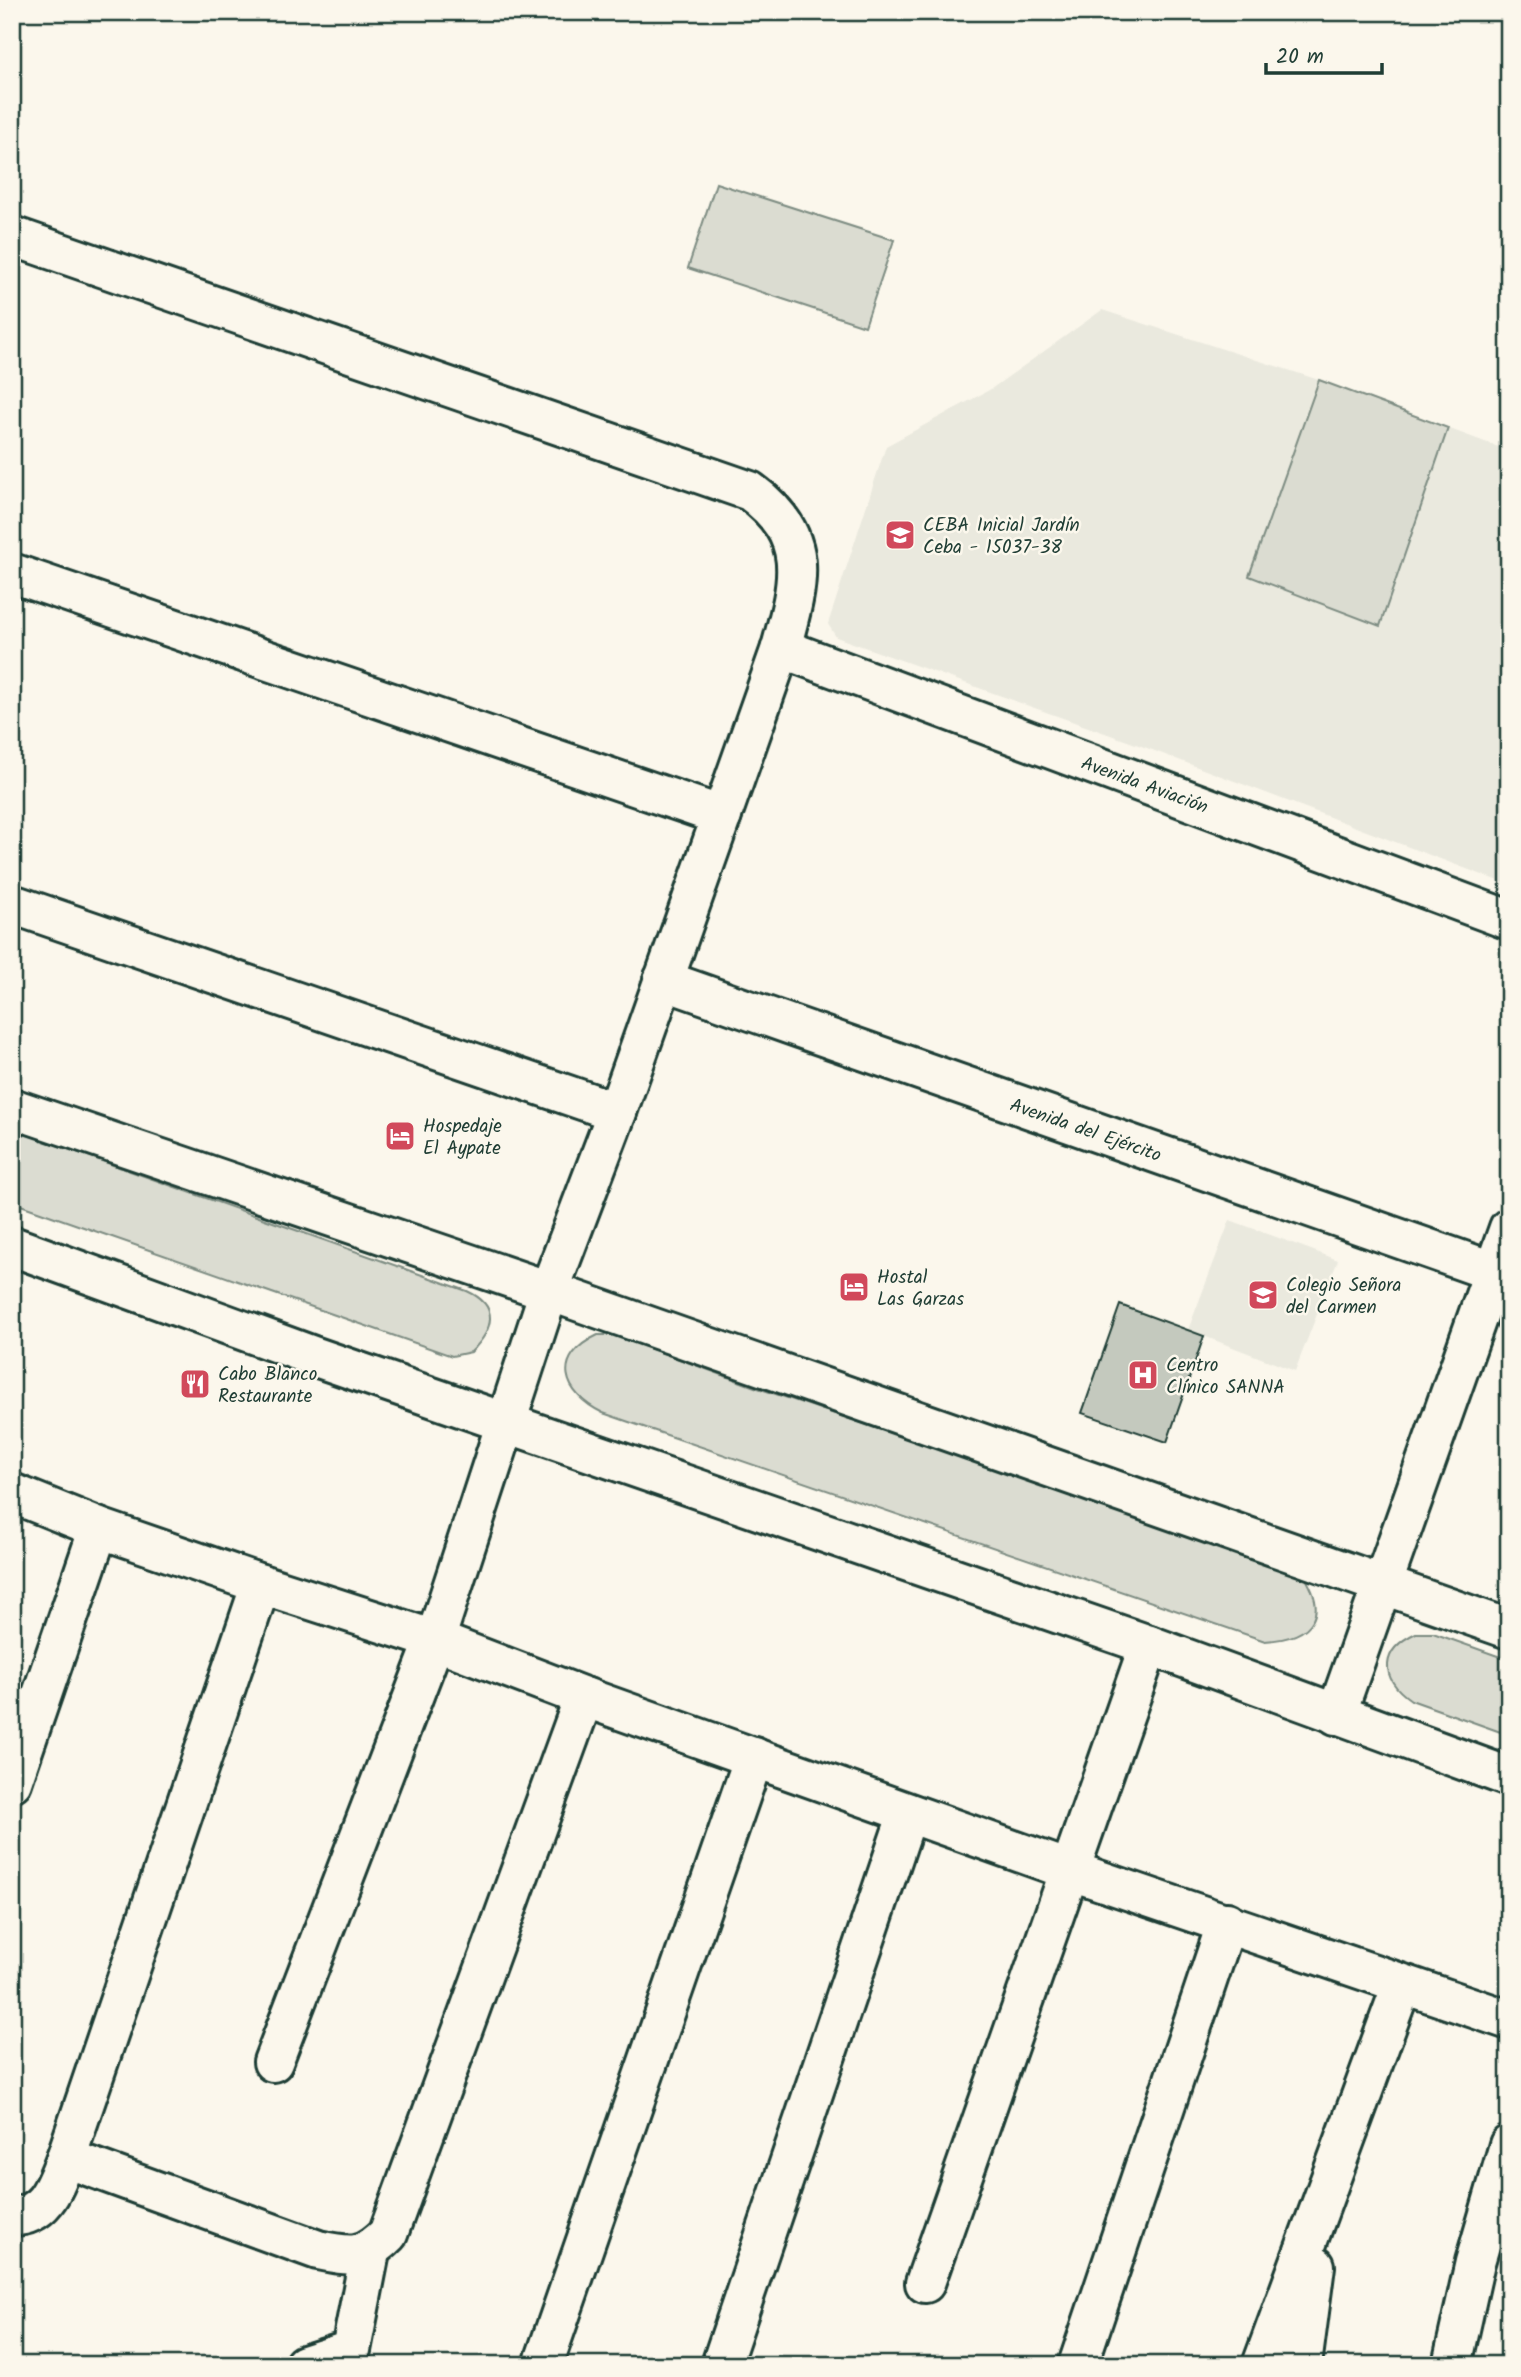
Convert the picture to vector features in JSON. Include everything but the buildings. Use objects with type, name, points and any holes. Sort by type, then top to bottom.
[{"type":"street","points":[[12,236],[750,491],[772,507],[789,530],[798,559],[796,593],[781,648],[617,1112],[549,1291],[435,1640],[273,2062]]},
{"type":"street","points":[[12,573],[722,816]]},
{"type":"street","name":"Avenida Aviación","points":[[781,648],[1509,920]]},
{"type":"street","points":[[12,904],[617,1112]]},
{"type":"street","name":"Avenida del Ejército","points":[[663,981],[1501,1275]]},
{"type":"street","points":[[12,1108],[549,1291],[1509,1629]]},
{"type":"street","points":[[1336,1715],[1382,1583],[1501,1275],[1509,1228]]},
{"type":"street","points":[[12,1246],[504,1422],[1149,1645],[1509,1777]]},
{"type":"street","points":[[12,1493],[99,1528],[435,1640],[584,1697],[1072,1871],[1509,2020]]},
{"type":"street","points":[[12,1782],[99,1528]]},
{"type":"street","points":[[12,2216],[25,2217],[49,2199],[66,2158],[261,1584]]},
{"type":"street","points":[[925,2283],[1072,1871],[1149,1645]]},
{"type":"street","points":[[304,2365],[351,2350],[370,2252],[388,2234],[584,1697]]},
{"type":"street","points":[[545,2359],[754,1757]]},
{"type":"street","points":[[721,2365],[908,1813]]},
{"type":"street","points":[[1077,2365],[1227,1922]]},
{"type":"street","points":[[1262,2365],[1402,1985]]},
{"type":"street","points":[[1451,2365],[1475,2262],[1509,2145]]},
{"type":"street","points":[[66,2158],[318,2250],[348,2256],[370,2252]]},
{"type":"street","points":[[1301,2365],[1324,2199]]},
{"type":"shaded area","points":[[716,183],[894,240],[865,326],[688,268]]},
{"type":"shaded area","points":[[1102,310],[1319,380],[1509,451],[1509,885],[1147,748],[836,637],[828,624],[886,446],[991,389]]},
{"type":"shaded area","points":[[1319,380],[1448,428],[1380,626],[1249,576]]},
{"type":"shaded area","points":[[12,1129],[467,1291],[485,1304],[489,1311],[489,1327],[471,1352],[452,1356],[12,1202]]},
{"type":"shaded area","name":"Colegio Señora del Carmen","points":[[1230,1220],[1338,1260],[1295,1371],[1188,1330]]},
{"type":"shaded area","points":[[598,1335],[614,1335],[755,1387],[1301,1571],[1315,1599],[1313,1621],[1296,1635],[1265,1641],[603,1413],[578,1395],[568,1375],[568,1364],[573,1354]]},
{"type":"shaded area","points":[[1416,1633],[1433,1633],[1509,1660],[1509,1735],[1411,1700],[1401,1692],[1389,1674],[1390,1656],[1404,1640]]},
{"type":"place","name":"CEBA Inicial Jardín Ceba - 15037-38","points":[[900,535]]},
{"type":"place","name":"Hospedaje El Aypate","points":[[400,1136]]},
{"type":"place","name":"Hostal Las Garzas","points":[[854,1287]]},
{"type":"place","name":"Colegio Señora del Carmen","points":[[1263,1295]]},
{"type":"place","name":"Centro Clínico SANNA","points":[[1143,1375]]},
{"type":"place","name":"Cabo Blanco Restaurante","points":[[195,1384]]}]
